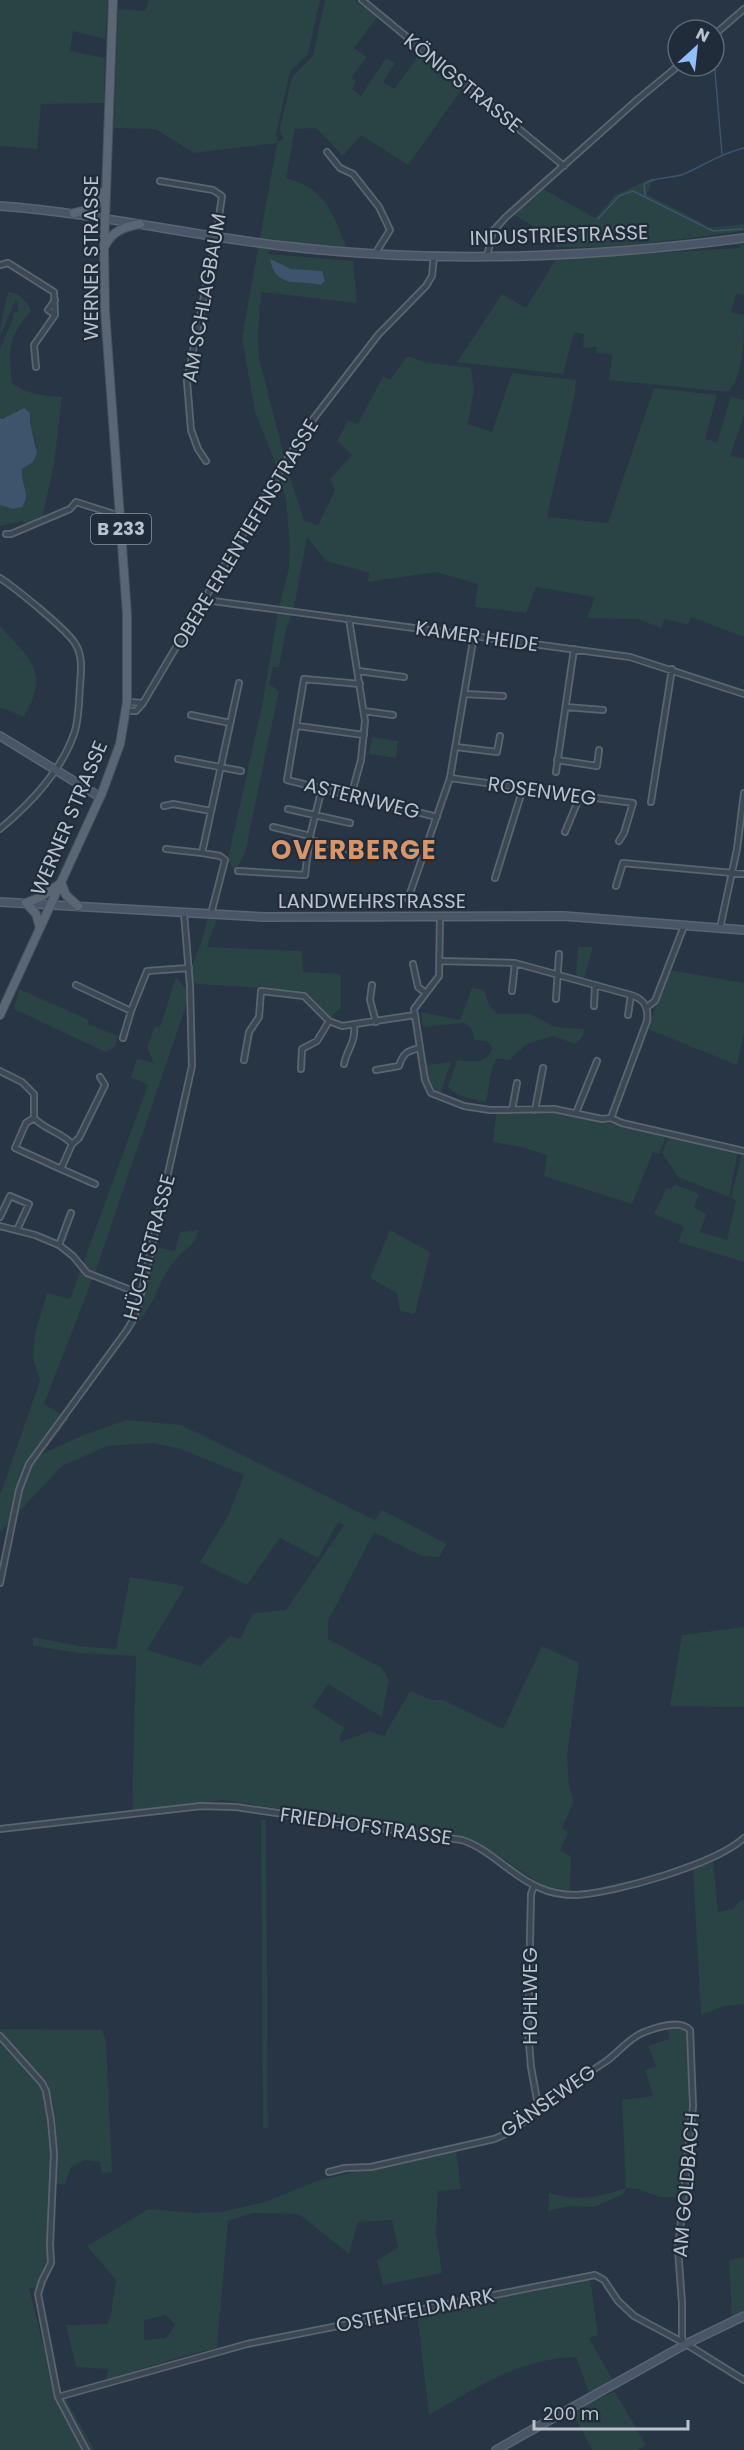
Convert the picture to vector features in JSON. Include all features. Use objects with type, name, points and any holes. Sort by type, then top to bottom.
[{"type":"main road","name":"WERNER STRASSE","points":[[0,1015],[100,797],[120,744],[126,711],[129,647],[105,311],[104,248],[113,0]]},
{"type":"main road","points":[[74,213],[94,208],[106,185]]},
{"type":"main road","name":"INDUSTRIESTRASSE","points":[[0,206],[74,213],[282,246],[375,254],[487,256],[626,250],[744,238]]},
{"type":"main road","points":[[104,248],[108,240],[119,230],[140,225]]},
{"type":"main road","points":[[0,736],[100,797]]},
{"type":"main road","points":[[40,928],[36,914],[26,903],[41,897],[61,882],[66,895],[78,906]]},
{"type":"main road","name":"LANDWEHRSTRASSE","points":[[0,902],[264,917],[564,916],[744,930]]},
{"type":"main road","points":[[496,2450],[511,2446],[686,2344],[744,2316]]},
{"type":"street","name":"KÖNIGSTRASSE","points":[[362,0],[564,166]]},
{"type":"street","points":[[726,25],[744,9]]},
{"type":"street","points":[[487,256],[493,231],[666,77]]},
{"type":"street","points":[[327,152],[340,168],[353,174],[379,207],[390,230],[375,254]]},
{"type":"street","name":"AM SCHLAGBAUM","points":[[160,181],[218,192],[222,200],[187,381],[190,430],[198,449],[206,460]]},
{"type":"street","name":"OBERE ERLENTIEFENSTRASSE","points":[[143,703],[304,431],[378,335],[426,286],[432,276],[434,255]]},
{"type":"street","points":[[0,265],[8,263],[54,292],[55,315],[34,345],[36,367]]},
{"type":"street","points":[[6,534],[11,534],[69,509],[76,502],[120,516]]},
{"type":"street","points":[[0,578],[71,638],[79,654],[81,670],[75,731],[54,770],[33,800],[0,829]]},
{"type":"street","name":"KAMER HEIDE","points":[[205,600],[630,657],[744,694]]},
{"type":"street","points":[[349,619],[364,711],[361,760],[351,796]]},
{"type":"street","points":[[408,899],[450,778],[474,635]]},
{"type":"street","points":[[556,772],[574,649]]},
{"type":"street","points":[[651,802],[672,669]]},
{"type":"street","points":[[358,671],[405,676]]},
{"type":"street","points":[[360,684],[304,679],[298,726],[364,735]]},
{"type":"street","points":[[202,853],[239,683]]},
{"type":"street","points":[[464,694],[503,696]]},
{"type":"street","points":[[127,702],[143,703]]},
{"type":"street","points":[[126,711],[136,711],[143,703]]},
{"type":"street","points":[[566,707],[603,710]]},
{"type":"street","points":[[364,711],[393,715]]},
{"type":"street","points":[[191,715],[230,723]]},
{"type":"street","name":"ASTERNWEG","points":[[298,726],[287,780],[437,817]]},
{"type":"street","points":[[456,747],[497,752],[500,736]]},
{"type":"street","points":[[558,760],[597,766],[599,750]]},
{"type":"street","points":[[178,759],[241,771]]},
{"type":"street","name":"ROSENWEG","points":[[450,778],[633,803],[624,833],[619,841]]},
{"type":"street","points":[[238,871],[304,875],[321,788]]},
{"type":"street","points":[[495,878],[523,788]]},
{"type":"street","points":[[720,928],[743,812],[744,793]]},
{"type":"street","points":[[565,832],[580,796]]},
{"type":"street","points":[[164,806],[174,804],[211,811]]},
{"type":"street","points":[[288,809],[350,824]]},
{"type":"street","points":[[273,827],[346,848],[354,855]]},
{"type":"street","points":[[166,849],[220,856],[225,860],[211,914]]},
{"type":"street","points":[[615,886],[623,863],[732,871],[744,874]]},
{"type":"street","name":"HÜCHTSTRASSE","points":[[0,1583],[19,1490],[29,1464],[127,1330],[134,1318],[141,1294],[192,1066],[189,968],[184,913]]},
{"type":"street","points":[[440,918],[438,976],[414,1010],[425,1080],[431,1092],[464,1106],[490,1110],[554,1109],[602,1119],[610,1118],[622,1123],[744,1151]]},
{"type":"street","points":[[647,1007],[655,1001],[684,926]]},
{"type":"street","points":[[556,999],[560,954]]},
{"type":"street","points":[[440,961],[515,963],[642,1000],[647,1007],[647,1021],[610,1118]]},
{"type":"street","points":[[512,991],[515,963]]},
{"type":"street","points":[[413,964],[418,987],[426,993]]},
{"type":"street","points":[[123,1038],[147,971],[189,968]]},
{"type":"street","points":[[76,985],[131,1011]]},
{"type":"street","points":[[372,985],[370,1000],[376,1022]]},
{"type":"street","points":[[594,1006],[595,986]]},
{"type":"street","points":[[244,1060],[249,1032],[259,1017],[261,991],[304,996],[329,1021],[342,1026],[415,1015]]},
{"type":"street","points":[[628,1015],[631,995]]},
{"type":"street","points":[[301,1069],[302,1049],[317,1041],[329,1021]]},
{"type":"street","points":[[344,1064],[346,1053],[354,1040],[354,1026]]},
{"type":"street","points":[[376,1070],[399,1066],[408,1050],[420,1048]]},
{"type":"street","points":[[576,1113],[597,1061]]},
{"type":"street","points":[[536,1110],[543,1068]]},
{"type":"street","points":[[0,1071],[22,1082],[34,1094],[34,1118],[40,1125],[66,1137],[72,1144]]},
{"type":"street","points":[[61,1169],[72,1144],[79,1138],[105,1085],[100,1077]]},
{"type":"street","points":[[512,1110],[517,1083]]},
{"type":"street","points":[[34,1118],[26,1123],[15,1148],[95,1184]]},
{"type":"street","points":[[0,1218],[10,1197],[28,1204],[17,1230]]},
{"type":"street","points":[[59,1245],[71,1213]]},
{"type":"street","points":[[0,1226],[59,1245],[73,1256],[87,1273],[141,1294]]},
{"type":"street","name":"FRIEDHOFSTRASSE","points":[[0,1829],[201,1806],[236,1807],[462,1840],[483,1850],[534,1886],[575,1895],[617,1887],[718,1856],[733,1848],[744,1838]]},
{"type":"street","name":"HOHLWEG","points":[[534,1886],[531,1894],[528,2030],[531,2067],[538,2105]]},
{"type":"street","name":"GÄNSEWEG","points":[[329,2172],[345,2168],[371,2168],[494,2139],[521,2125],[532,2115],[538,2105],[606,2061],[639,2034],[681,2024],[686,2026]]},
{"type":"street","name":"AM GOLDBACH","points":[[686,2026],[690,2030],[693,2106],[678,2249],[682,2338],[686,2344]]},
{"type":"street","points":[[0,2036],[46,2091],[51,2120],[54,2165],[51,2264],[38,2294],[58,2397],[86,2450]]},
{"type":"street","name":"OSTENFELDMARK","points":[[58,2397],[247,2343],[591,2276],[601,2277],[618,2301],[634,2316],[686,2344],[744,2380]]},
{"type":"green space","points":[[0,0],[108,0],[105,39],[73,31],[70,51],[105,58],[104,103],[41,104],[37,149],[0,146]]},
{"type":"green space","points":[[149,0],[320,0],[308,54],[290,72],[276,134],[278,142],[283,139],[280,128],[292,77],[313,56],[325,0],[354,0],[377,17],[354,48],[367,57],[351,78],[356,81],[352,89],[361,96],[386,58],[395,63],[383,82],[394,89],[421,52],[464,86],[408,165],[361,135],[343,156],[316,128],[295,129],[286,178],[301,183],[321,198],[334,217],[350,255],[271,247],[268,254],[353,261],[357,303],[261,292],[259,357],[287,468],[304,520],[318,526],[335,490],[330,479],[352,455],[337,441],[348,421],[358,424],[383,376],[390,380],[407,356],[425,362],[471,368],[474,389],[468,424],[492,432],[512,373],[576,380],[575,394],[547,517],[608,523],[654,388],[717,395],[705,439],[717,442],[731,397],[744,400],[744,415],[730,456],[744,458],[744,637],[691,617],[688,625],[665,619],[661,628],[638,619],[587,618],[595,597],[536,587],[526,613],[475,607],[478,584],[436,572],[367,582],[370,573],[326,561],[307,537],[294,608],[286,630],[279,667],[273,667],[269,684],[279,691],[245,853],[237,868],[233,869],[228,859],[262,706],[279,607],[289,568],[290,547],[286,501],[278,470],[255,412],[242,338],[277,143],[194,153],[155,129],[114,128],[118,9],[145,11]]},
{"type":"green space","points":[[654,177],[647,194],[708,228],[744,224],[744,231],[626,245],[555,247],[555,244],[539,244],[543,232],[514,215],[543,189],[595,218],[615,195]]},
{"type":"green space","points":[[741,244],[744,244],[744,295],[736,294],[731,312],[744,315],[743,346],[737,377],[728,392],[609,380],[612,355],[597,353],[596,347],[583,348],[584,334],[574,332],[563,374],[457,362],[502,294],[526,308],[556,259],[739,248]]},
{"type":"green space","points":[[8,292],[22,298],[31,311],[17,329],[11,344],[12,383],[29,392],[62,397],[54,464],[42,519],[28,524],[22,521],[0,526],[0,505],[21,482],[22,468],[30,462],[36,448],[28,424],[17,410],[12,415],[0,418],[0,349],[13,313],[19,311],[16,299],[0,337]]},
{"type":"green space","points":[[0,626],[28,658],[36,677],[36,688],[24,717],[0,707]]},
{"type":"green space","points":[[372,737],[398,741],[396,758],[369,754]]},
{"type":"green space","points":[[209,914],[218,915],[207,947],[302,951],[303,972],[341,974],[341,1007],[330,1019],[304,991],[194,982],[190,971]]},
{"type":"green space","points":[[578,947],[593,947],[584,979],[576,977]]},
{"type":"green space","points":[[669,970],[744,983],[744,1033],[737,1065],[648,1029]]},
{"type":"green space","points":[[176,977],[190,994],[96,1270],[44,1404],[69,1419],[42,1454],[81,1436],[126,1420],[181,1425],[375,1520],[382,1510],[447,1544],[439,1557],[422,1556],[374,1532],[328,1621],[328,1639],[382,1668],[389,1680],[382,1717],[328,1684],[313,1707],[345,1728],[340,1736],[341,1742],[370,1731],[384,1736],[410,1691],[432,1700],[443,1700],[503,1729],[542,1646],[579,1663],[567,1756],[569,1786],[574,1801],[562,1828],[568,1832],[560,1851],[571,1856],[570,1891],[543,1886],[493,1852],[467,1838],[224,1800],[132,1810],[136,1656],[80,1653],[33,1646],[33,1637],[79,1646],[116,1649],[130,1577],[185,1587],[147,1650],[200,1666],[230,1636],[240,1639],[253,1613],[286,1610],[344,1525],[338,1522],[318,1558],[280,1538],[247,1585],[200,1562],[228,1516],[244,1475],[181,1449],[153,1443],[107,1446],[62,1466],[0,1532],[0,1495],[40,1381],[33,1358],[35,1333],[47,1293],[70,1299],[148,1085],[131,1077],[137,1058],[154,1063],[147,1048],[155,1026],[160,1027]]},
{"type":"green space","points":[[472,988],[484,990],[489,1005],[497,1014],[530,1014],[555,1027],[584,1029],[583,1036],[575,1044],[553,1036],[527,1044],[509,1060],[497,1058],[491,1073],[486,1102],[460,1095],[448,1087],[457,1060],[478,1061],[487,1057],[492,1048],[487,1041],[474,1040],[472,1029],[465,1023],[423,1027],[421,1012],[460,1020]]},
{"type":"green space","points":[[19,989],[89,1020],[88,1024],[118,1036],[115,1047],[105,1052],[14,1009]]},
{"type":"green space","points":[[451,1062],[440,1094],[429,1084],[426,1065]]},
{"type":"green space","points":[[551,1112],[663,1134],[665,1139],[659,1154],[653,1152],[632,1204],[544,1176],[547,1156],[526,1148],[493,1142],[496,1114]]},
{"type":"green space","points":[[669,1136],[738,1151],[729,1197],[678,1177],[662,1153]]},
{"type":"green space","points":[[742,1153],[744,1153],[744,1262],[678,1242],[684,1227],[654,1214],[667,1188],[671,1189],[674,1184],[699,1194],[694,1207],[706,1214],[700,1232],[727,1240],[736,1200],[731,1198]]},
{"type":"green space","points":[[199,1230],[192,1244],[170,1267],[146,1312],[133,1328],[144,1296],[155,1247],[175,1251],[180,1232]]},
{"type":"green space","points":[[390,1230],[430,1252],[415,1314],[400,1311],[397,1293],[370,1278]]},
{"type":"green space","points":[[744,1627],[744,1707],[670,1706],[682,1635]]},
{"type":"green space","points":[[261,1820],[266,1820],[268,2128],[263,2128]]},
{"type":"green space","points":[[713,1861],[718,1912],[733,1909],[744,1900],[744,2004],[725,2006],[701,2015],[693,1868]]},
{"type":"green space","points":[[682,2027],[687,2030],[688,2114],[684,2175],[680,2197],[660,2197],[638,2189],[626,2188],[622,2100],[653,2096],[645,2070],[656,2066],[648,2046],[669,2039],[667,2029]]},
{"type":"green space","points":[[0,2029],[102,2030],[106,2041],[112,2172],[102,2173],[100,2162],[85,2160],[71,2167],[65,2184],[55,2184],[55,2115],[48,2089]]},
{"type":"green space","points":[[0,2038],[41,2085],[46,2097],[51,2135],[51,2189],[47,2236],[49,2263],[36,2289],[29,2288],[43,2344],[60,2388],[94,2450],[0,2450]]},
{"type":"green space","points":[[456,2150],[461,2189],[438,2191],[436,2232],[442,2273],[383,2285],[377,2260],[398,2248],[392,2220],[358,2222],[349,2254],[299,2214],[253,2213],[228,2221],[217,2348],[106,2380],[108,2369],[76,2367],[66,2325],[107,2324],[111,2315],[116,2280],[87,2246],[149,2209],[196,2213],[221,2212],[265,2202],[319,2180]],"holes":[[[166,2315],[175,2325],[166,2338],[144,2340],[144,2320]]]},
{"type":"green space","points":[[626,2188],[623,2194],[594,2207],[569,2206],[548,2211],[549,2193],[588,2198]]},
{"type":"green space","points":[[744,2257],[744,2311],[732,2317],[729,2260]]},
{"type":"green space","points":[[590,2278],[598,2335],[589,2338],[612,2379],[589,2393],[576,2357],[555,2359],[535,2363],[499,2376],[429,2415],[417,2314]]},
{"type":"green space","points":[[615,2392],[646,2445],[638,2450],[592,2450],[573,2413],[592,2401]]},
{"type":"water","points":[[270,259],[291,269],[322,271],[325,281],[320,285],[283,279],[273,269]]},
{"type":"water","points":[[24,408],[30,413],[37,453],[33,462],[22,469],[26,493],[25,502],[22,507],[13,509],[0,505],[0,418]]},
{"type":"waterway","points":[[716,78],[722,154]]},
{"type":"waterway","points":[[645,195],[644,184],[649,181],[684,174],[720,156],[744,148]]},
{"type":"waterway","points":[[598,219],[619,196],[633,191],[713,231],[742,229]]},
{"type":"district","name":"OVERBERGE","points":[[354,850]]}]
